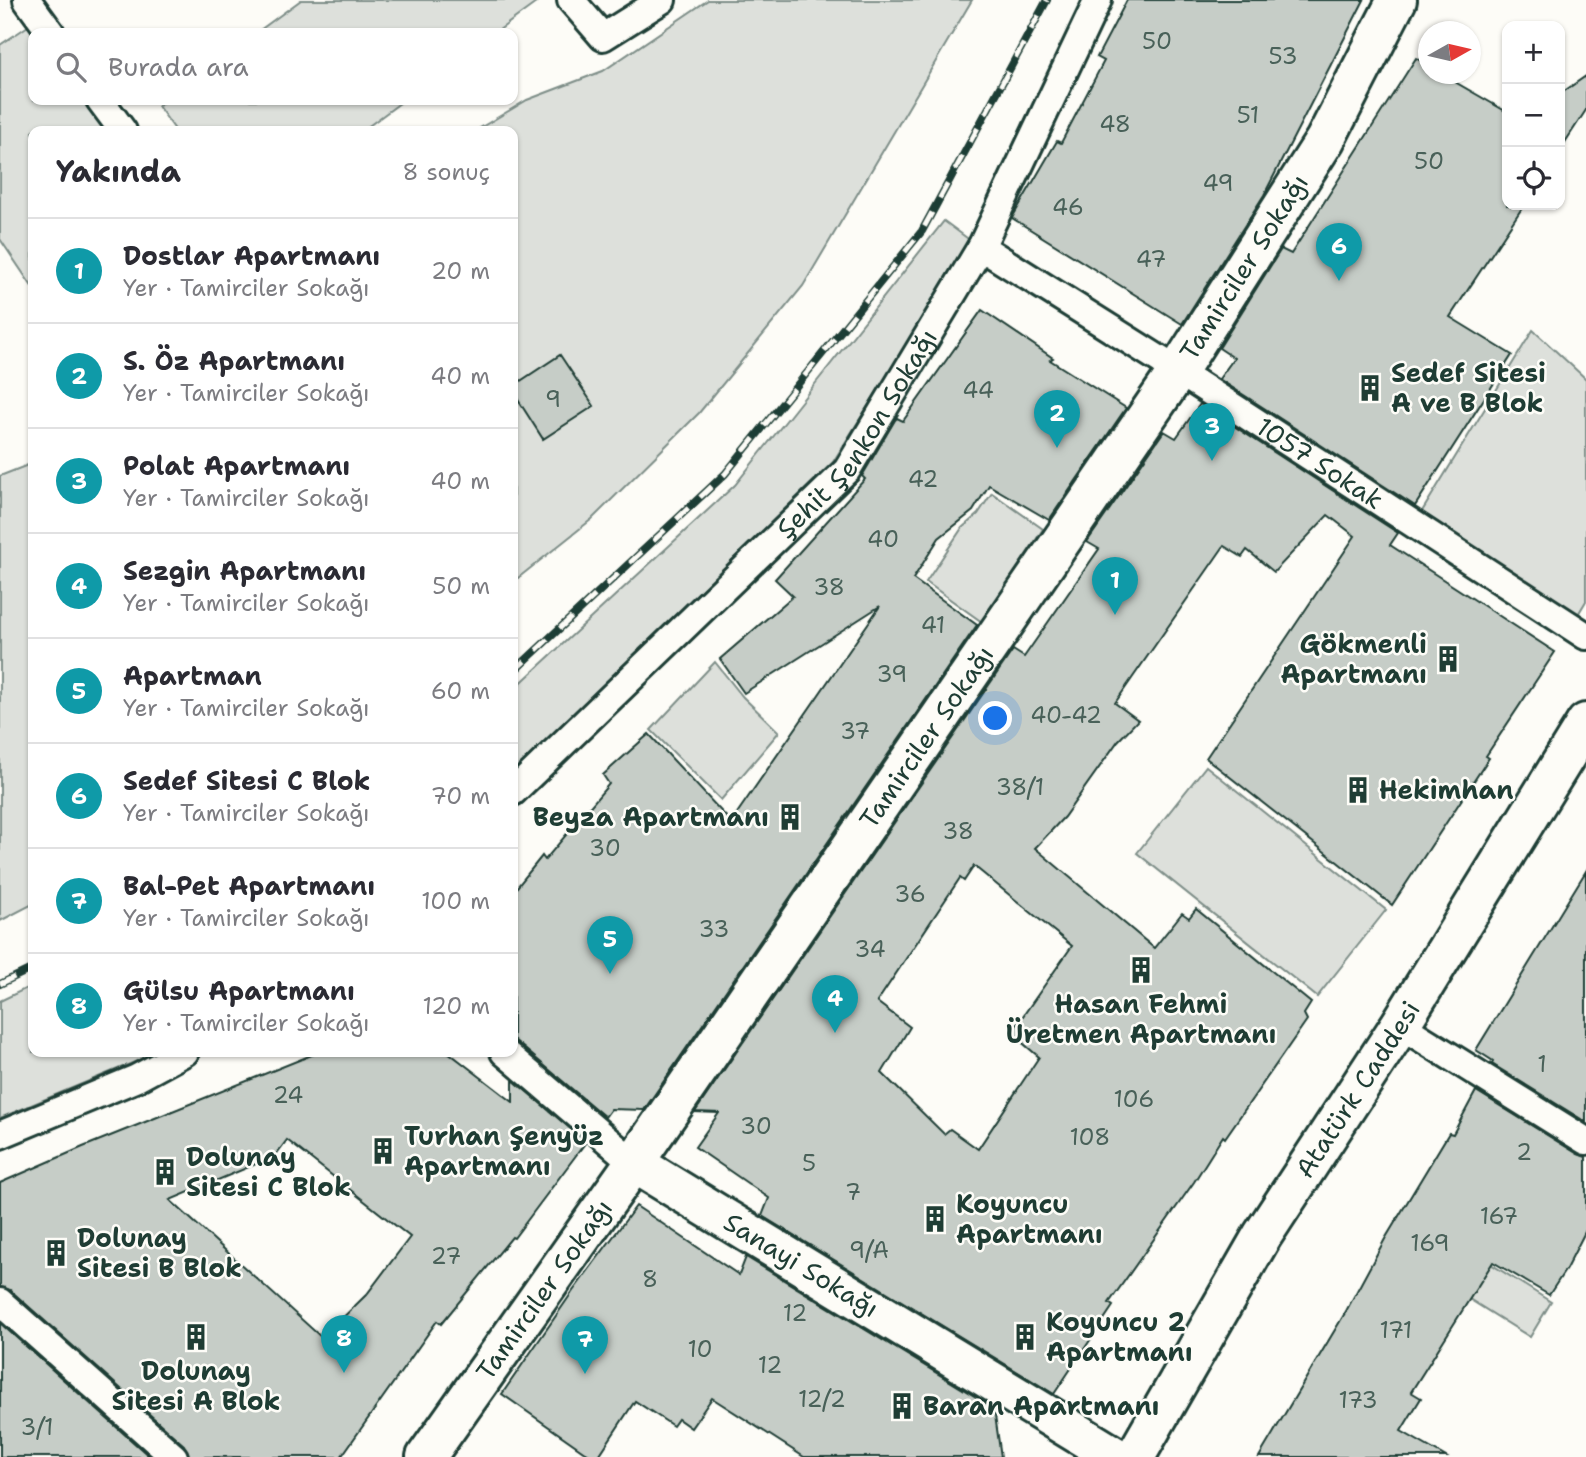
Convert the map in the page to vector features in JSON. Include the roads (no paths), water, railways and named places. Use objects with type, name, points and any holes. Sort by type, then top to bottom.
[{"type":"street","name":"Tamirciler Sokağı","points":[[426,1457],[634,1163],[1178,371],[1325,139],[1397,0]]},
{"type":"street","name":"Atatürk Caddesi","points":[[1135,1457],[1262,1236],[1400,1025],[1586,723]]},
{"type":"street","name":"Sanayi Sokağı","points":[[634,1163],[1116,1457]]},
{"type":"lane","points":[[27,0],[47,28]]},
{"type":"lane","points":[[571,0],[603,37],[662,0]]},
{"type":"lane","name":"Şehit Şenkon Sokağı","points":[[518,787],[847,470],[981,247],[1098,0]]},
{"type":"lane","points":[[104,105],[118,126]]},
{"type":"lane","name":"1057 Sokak","points":[[981,247],[1178,371],[1586,636]]},
{"type":"lane","points":[[1400,1025],[1586,1141]]},
{"type":"lane","points":[[0,1135],[138,1078],[176,1057]]},
{"type":"lane","name":"Sanayi Sokağı","points":[[510,1057],[634,1163]]},
{"type":"lane","points":[[0,1302],[174,1457]]},
{"type":"railway","points":[[518,667],[725,474],[922,231],[1047,0]]},
{"type":"railway","points":[[0,984],[28,970]]},
{"type":"place","name":"Sedef Sitesi C Blok","points":[[1339,281]]},
{"type":"place","name":"Sedef Sitesi A ve B Blok","points":[[1370,388]]},
{"type":"place","name":"S. Öz Apartmanı","points":[[1057,448]]},
{"type":"place","name":"Polat Apartmanı","points":[[1212,461]]},
{"type":"place","name":"Dostlar Apartmanı","points":[[1115,615]]},
{"type":"place","name":"Gökmenli Apartmanı","points":[[1448,659]]},
{"type":"place","name":"Hekimhan","points":[[1358,790]]},
{"type":"place","name":"Beyza Apartmanı","points":[[790,817]]},
{"type":"place","name":"Hasan Fehmi Üretmen Apartmanı","points":[[1141,970]]},
{"type":"place","name":"Apartman","points":[[610,974]]},
{"type":"place","name":"Sezgin Apartmanı","points":[[835,1033]]},
{"type":"place","name":"Turhan Şenyüz Apartmanı","points":[[383,1151]]},
{"type":"place","name":"Dolunay Sitesi C Blok","points":[[165,1172]]},
{"type":"place","name":"Koyuncu Apartmanı","points":[[935,1219]]},
{"type":"place","name":"Dolunay Sitesi B Blok","points":[[56,1253]]},
{"type":"place","name":"Dolunay Sitesi A Blok","points":[[196,1337]]},
{"type":"place","name":"Koyuncu 2 Apartmanı","points":[[1025,1337]]},
{"type":"place","name":"Gülsu Apartmanı","points":[[344,1373]]},
{"type":"place","name":"Bal-Pet Apartmanı","points":[[585,1374]]},
{"type":"place","name":"Baran Apartmanı","points":[[902,1406]]}]
